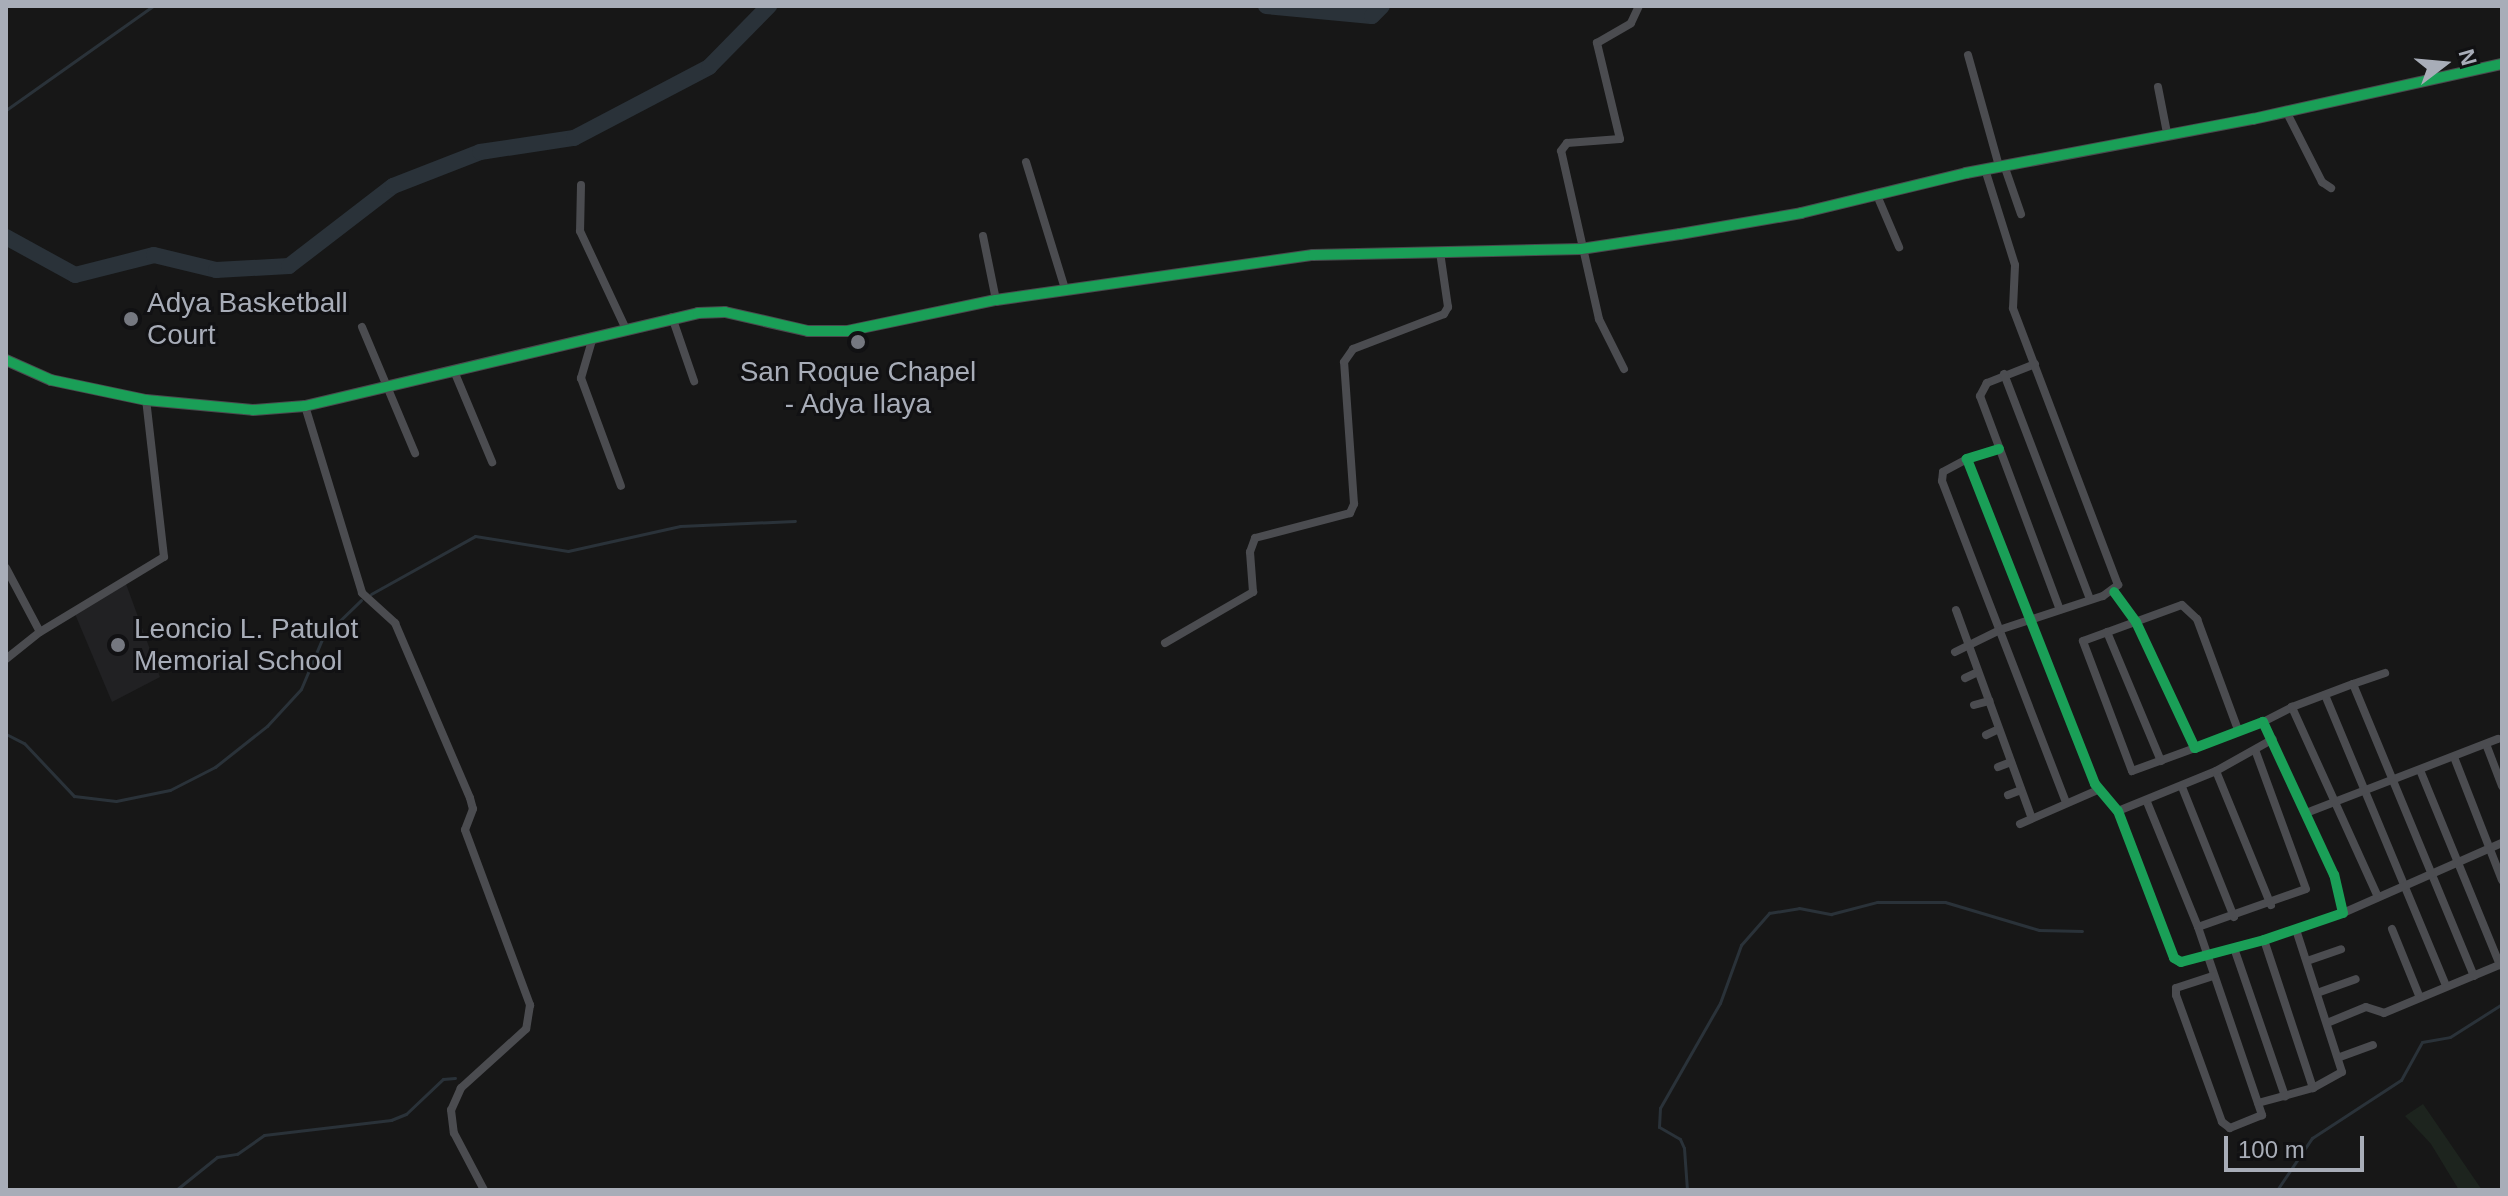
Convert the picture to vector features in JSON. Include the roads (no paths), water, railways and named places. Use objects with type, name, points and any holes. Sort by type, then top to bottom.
[{"type":"street","points":[[1624,369],[1599,319],[1581,249],[1562,145],[1620,139],[1597,43],[1631,23],[1639,6]]},
{"type":"street","points":[[1968,55],[2002,166],[2021,214]]},
{"type":"street","points":[[6,360],[51,380],[146,400],[253,410],[305,406],[672,317],[725,312],[808,331],[847,331],[996,300],[1313,255],[1581,249],[1801,213],[1985,169],[2286,111],[2502,64]]},
{"type":"street","points":[[2158,87],[2167,133]]},
{"type":"street","points":[[2286,111],[2322,182],[2331,188]]},
{"type":"street","points":[[1026,162],[1065,289]]},
{"type":"street","points":[[1955,652],[2002,629],[2114,592],[2118,585],[2013,308],[2015,265],[1985,169]]},
{"type":"street","points":[[581,185],[580,231],[626,329]]},
{"type":"street","points":[[1876,193],[1899,247]]},
{"type":"street","points":[[983,236],[996,300]]},
{"type":"street","points":[[1165,643],[1253,592],[1250,552],[1255,538],[1350,513],[1344,362],[1353,349],[1444,314],[1448,307],[1440,252]]},
{"type":"street","points":[[672,317],[694,381]]},
{"type":"street","points":[[362,327],[415,453]]},
{"type":"street","points":[[593,337],[581,378],[621,486]]},
{"type":"street","points":[[2035,364],[1987,383],[1980,396],[2060,610]]},
{"type":"street","points":[[454,371],[492,462]]},
{"type":"street","points":[[2004,374],[2090,599]]},
{"type":"street","points":[[6,659],[40,632],[164,557],[146,400]]},
{"type":"street","points":[[305,406],[362,593],[395,623],[470,798],[473,809],[465,830],[530,1005],[526,1029],[461,1088],[451,1110],[454,1133],[484,1190]]},
{"type":"street","points":[[1999,449],[1967,459],[1943,472],[1942,481],[2002,629],[2066,803]]},
{"type":"street","points":[[1967,459],[2100,789],[2118,811],[2174,958],[2181,962],[2296,930],[2405,887],[2502,843]]},
{"type":"street","points":[[6,568],[40,632]]},
{"type":"street","points":[[2114,592],[2136,622],[2195,748]]},
{"type":"street","points":[[2238,730],[2192,611],[2182,605],[2107,632],[2081,646],[2132,771],[2263,722],[2292,707],[2385,673]]},
{"type":"street","points":[[1956,610],[2032,819]]},
{"type":"street","points":[[2107,632],[2161,761]]},
{"type":"street","points":[[1965,678],[1978,672]]},
{"type":"street","points":[[2353,684],[2390,782],[2433,873],[2474,976]]},
{"type":"street","points":[[2325,695],[2362,792],[2446,986]]},
{"type":"street","points":[[1974,705],[1989,701]]},
{"type":"street","points":[[2292,707],[2378,897]]},
{"type":"street","points":[[2263,722],[2344,901],[2343,913]]},
{"type":"street","points":[[1986,735],[1999,729]]},
{"type":"street","points":[[2118,811],[2182,787],[2256,752],[2273,739]]},
{"type":"street","points":[[2306,813],[2498,739]]},
{"type":"street","points":[[2486,744],[2502,786]]},
{"type":"street","points":[[2198,927],[2271,905],[2306,889],[2256,752]]},
{"type":"street","points":[[2454,757],[2502,880]]},
{"type":"street","points":[[1998,767],[2011,762]]},
{"type":"street","points":[[2327,1023],[2366,1007],[2384,1013],[2501,965],[2420,770]]},
{"type":"street","points":[[2216,771],[2271,905]]},
{"type":"street","points":[[2182,787],[2234,917]]},
{"type":"street","points":[[2020,824],[2100,789]]},
{"type":"street","points":[[2008,795],[2021,790]]},
{"type":"street","points":[[2147,802],[2209,954],[2262,1118],[2224,1126],[2176,995],[2176,988],[2214,976]]},
{"type":"street","points":[[2392,929],[2420,998]]},
{"type":"street","points":[[2258,1103],[2313,1088],[2340,1076],[2340,1057],[2296,930]]},
{"type":"street","points":[[2264,940],[2313,1088]]},
{"type":"street","points":[[2234,948],[2285,1096]]},
{"type":"street","points":[[2307,961],[2341,949]]},
{"type":"street","points":[[2317,993],[2356,979]]},
{"type":"street","points":[[2340,1057],[2373,1045]]},
{"type":"waterway","points":[[6,110],[153,6]]},
{"type":"waterway","points":[[6,237],[75,275],[154,255],[216,270],[289,266],[393,186],[480,152],[574,138],[709,67],[769,6]]},
{"type":"waterway","points":[[1266,6],[1372,16],[1382,6]]},
{"type":"waterway","points":[[371,594],[475,536],[568,551],[680,526],[795,521]]},
{"type":"waterway","points":[[6,734],[24,743],[74,796],[116,801],[170,790],[215,767],[267,726],[301,689],[323,637],[361,600]]},
{"type":"waterway","points":[[1687,1190],[1684,1148],[1680,1139],[1659,1127],[1660,1108],[1720,1003],[1741,945],[1769,913],[1799,908],[1831,914],[1877,902],[1945,902],[2039,930],[2082,931]]},
{"type":"waterway","points":[[2277,1190],[2312,1138],[2401,1080],[2422,1042],[2450,1037],[2502,1004]]},
{"type":"waterway","points":[[176,1190],[217,1157],[237,1154],[264,1135],[391,1120],[406,1114],[443,1079],[455,1078]]},
{"type":"place","name":"Adya Basketball Court","points":[[131,319]]},
{"type":"place","name":"San Roque Chapel - Adya Ilaya","points":[[858,342]]},
{"type":"place","name":"Leoncio L. Patulot Memorial School","points":[[118,645]]}]
